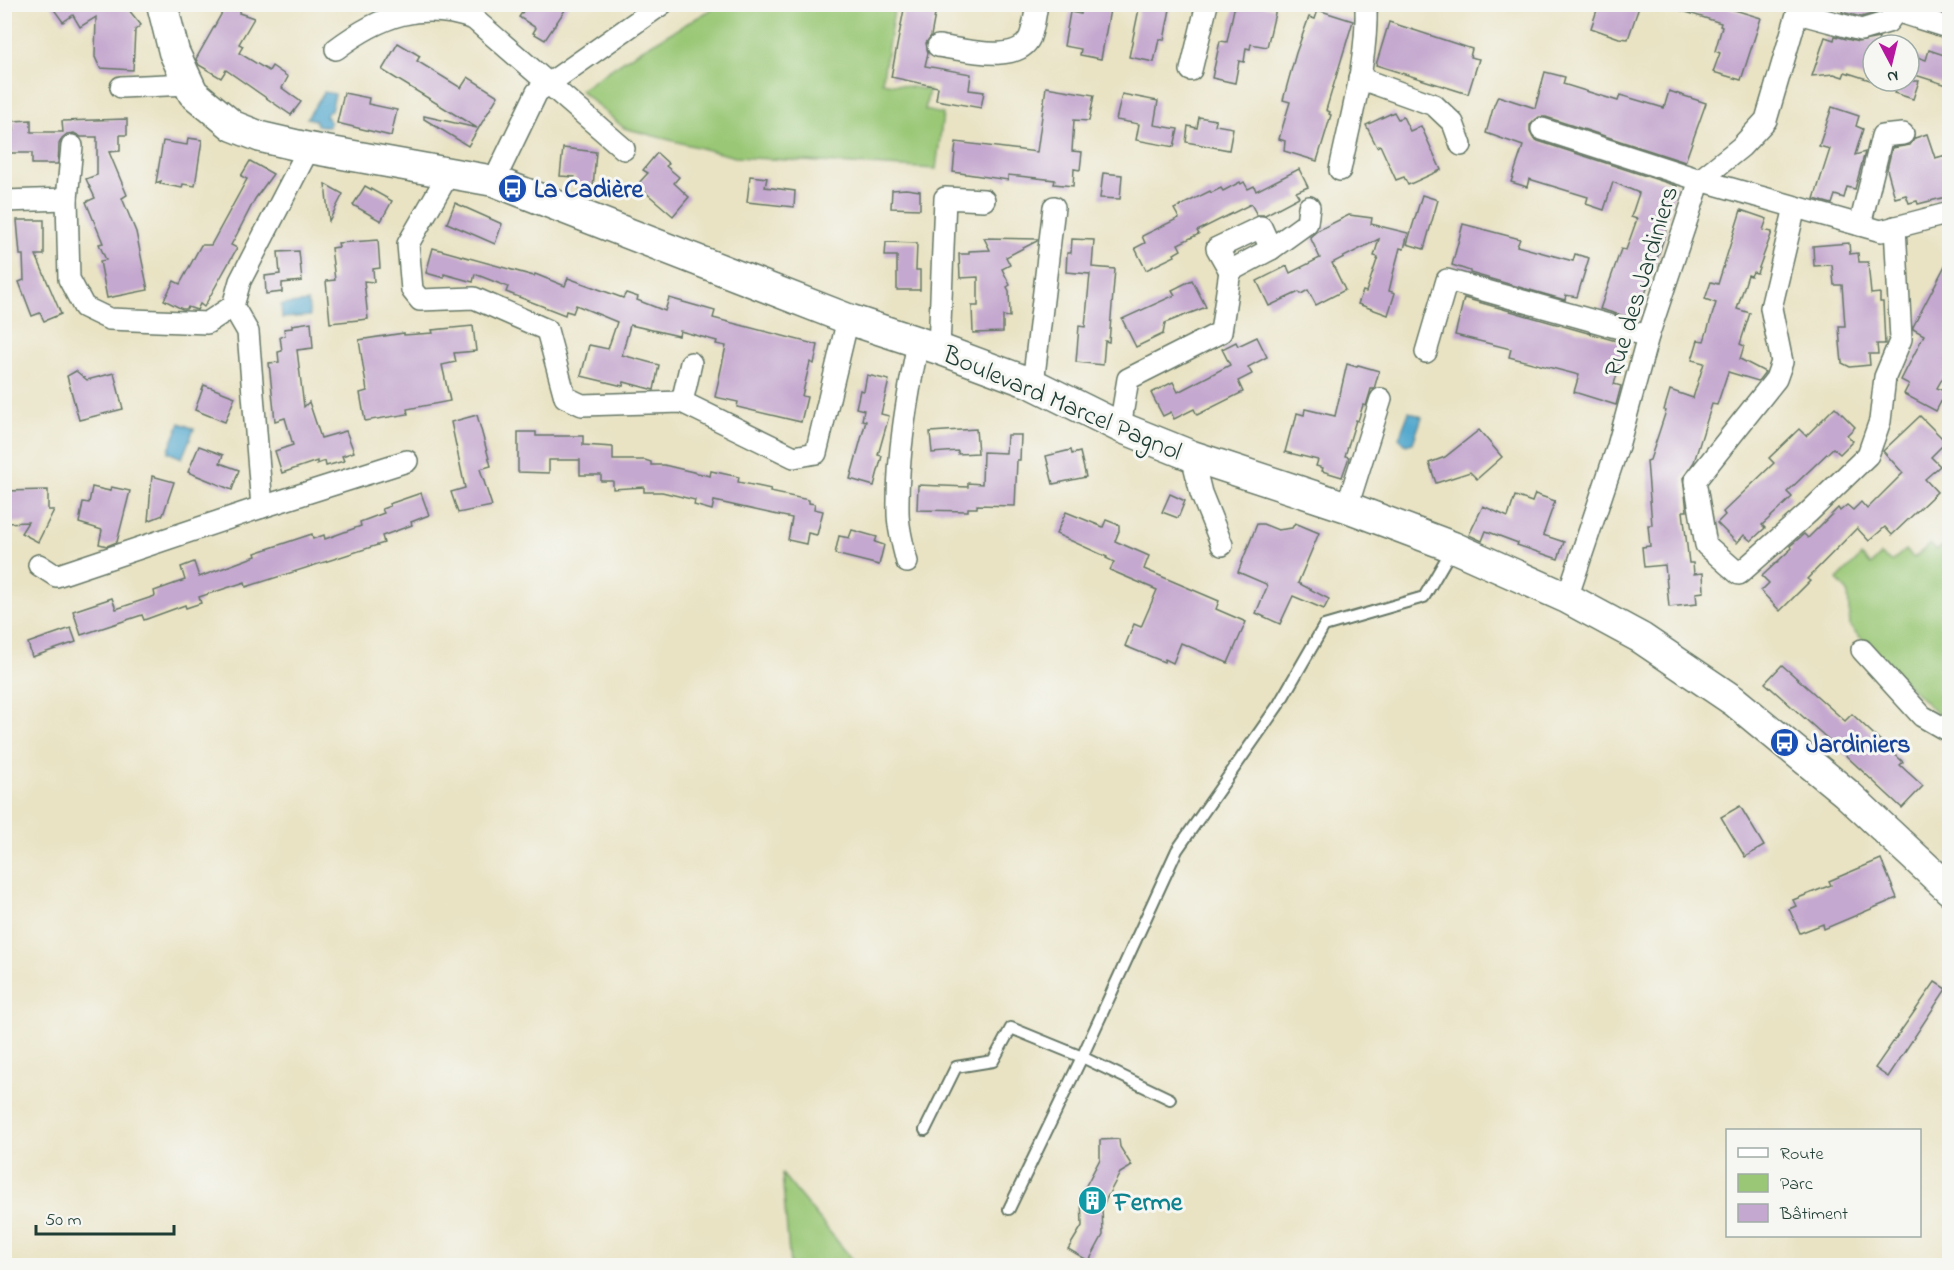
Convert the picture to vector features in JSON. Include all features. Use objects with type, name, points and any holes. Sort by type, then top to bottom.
[{"type":"street","name":"Boulevard Marcel Pagnol","points":[[162,4],[174,52],[193,93],[233,126],[261,137],[309,148],[494,181],[848,319],[1033,384],[1120,427],[1192,456],[1347,507],[1453,547],[1567,598],[1641,638],[1734,701],[1846,793],[1950,890]]},
{"type":"street","points":[[494,181],[537,92],[662,4]]},
{"type":"street","points":[[939,46],[1001,55],[1019,49],[1030,38],[1037,4]]},
{"type":"street","points":[[1191,70],[1207,4]]},
{"type":"street","points":[[1340,170],[1359,78],[1366,24],[1366,4]]},
{"type":"street","points":[[336,49],[357,34],[406,10],[429,7],[456,10],[474,19],[624,149]]},
{"type":"street","points":[[1799,9],[1861,30],[1888,22],[1896,11],[1950,28]]},
{"type":"street","name":"Rue des Jardiniers","points":[[1567,598],[1618,446],[1648,336],[1700,180],[1741,147],[1766,120],[1799,9]]},
{"type":"street","points":[[1359,78],[1434,105],[1453,123],[1461,145]]},
{"type":"street","points":[[121,87],[189,84]]},
{"type":"street","points":[[1542,129],[1700,180],[1881,231],[1950,213]]},
{"type":"street","points":[[1860,225],[1882,136],[1903,134]]},
{"type":"street","points":[[72,146],[67,199],[69,279],[84,307],[109,319],[207,322],[233,306],[240,281],[309,148]]},
{"type":"street","points":[[450,173],[408,244],[412,290],[420,300],[474,298],[547,330],[565,397],[582,405],[682,402],[794,457],[816,453],[848,319]]},
{"type":"street","points":[[907,562],[898,515],[900,470],[908,395],[929,346],[945,198],[984,200]]},
{"type":"street","points":[[4,201],[67,199]]},
{"type":"street","points":[[1033,384],[1054,207]]},
{"type":"street","points":[[1120,427],[1128,379],[1221,332],[1230,271],[1271,249],[1306,223],[1309,207]]},
{"type":"street","points":[[1795,207],[1771,308],[1782,362],[1776,379],[1695,481],[1706,545],[1739,574],[1808,513],[1868,455],[1880,421],[1886,377],[1901,339],[1895,227]]},
{"type":"street","points":[[1426,352],[1447,280],[1648,336]]},
{"type":"street","points":[[233,306],[248,332],[262,507]]},
{"type":"street","points":[[682,402],[691,363]]},
{"type":"street","points":[[1347,507],[1381,399]]},
{"type":"street","points":[[1192,456],[1201,494],[1222,545]]},
{"type":"street","points":[[39,565],[56,576],[407,461]]},
{"type":"street","points":[[1862,650],[1922,716],[1950,732]]},
{"type":"lane","points":[[1009,1209],[1177,850],[1279,705],[1324,626],[1424,597],[1453,547]]},
{"type":"lane","points":[[925,1130],[956,1066],[993,1060],[1011,1028],[1082,1057],[1170,1100]]},
{"type":"green space","points":[[869,4],[894,11],[882,82],[929,90],[925,110],[943,114],[936,169],[735,157],[624,128],[580,90],[634,54],[719,5]]},
{"type":"green space","points":[[1949,540],[1949,722],[1940,717],[1850,627],[1848,592],[1837,580],[1861,556],[1871,565],[1881,555],[1891,562],[1905,550],[1914,558],[1930,544],[1936,550]]},
{"type":"green space","points":[[782,1174],[857,1265],[790,1265]]},
{"type":"water","points":[[324,92],[335,94],[331,111],[326,116],[330,122],[329,127],[317,125],[315,120],[307,118]]},
{"type":"water","points":[[308,302],[310,316],[282,318],[281,305]]},
{"type":"water","points":[[1409,412],[1422,417],[1413,443],[1406,445],[1399,438]]},
{"type":"water","points":[[180,423],[194,429],[182,458],[168,452]]},
{"type":"building","points":[[50,4],[124,4],[141,25],[135,30],[133,70],[100,68],[95,57],[96,17],[80,27],[73,15],[63,22]]},
{"type":"building","points":[[227,4],[244,4],[239,13],[254,18],[239,44],[243,46],[239,53],[269,71],[272,66],[288,77],[282,88],[301,102],[291,115],[226,70],[221,78],[199,65],[196,59]]},
{"type":"building","points":[[528,4],[569,4],[545,40],[533,33],[536,28],[519,17]]},
{"type":"building","points":[[905,4],[937,4],[931,36],[926,43],[928,53],[925,66],[971,74],[969,90],[984,92],[981,108],[936,100],[938,87],[891,77]]},
{"type":"building","points":[[1082,4],[1111,4],[1101,59],[1080,55],[1081,49],[1064,46],[1070,12],[1081,14]]},
{"type":"building","points":[[1140,4],[1171,4],[1164,40],[1159,39],[1154,62],[1129,57]]},
{"type":"building","points":[[1235,4],[1256,4],[1276,9],[1267,47],[1251,44],[1250,49],[1246,48],[1244,62],[1239,61],[1235,83],[1212,78],[1220,41],[1227,42]]},
{"type":"building","points":[[1599,4],[1640,4],[1628,39],[1591,28]]},
{"type":"building","points":[[1673,4],[1715,4],[1761,18],[1741,80],[1713,72],[1720,53],[1715,51],[1722,27],[1721,23],[1673,8]]},
{"type":"building","points":[[1844,4],[1878,4],[1875,13],[1861,17],[1842,12]]},
{"type":"building","points":[[1318,10],[1353,21],[1326,110],[1331,115],[1317,161],[1284,151],[1285,141],[1279,139],[1290,102],[1283,100],[1296,53],[1309,17],[1315,19]]},
{"type":"building","points":[[1389,22],[1472,49],[1470,57],[1479,59],[1468,94],[1376,65]]},
{"type":"building","points":[[1835,36],[1861,41],[1861,77],[1845,72],[1843,77],[1834,74],[1812,76],[1825,37],[1834,40]]},
{"type":"building","points":[[398,43],[420,56],[417,61],[461,88],[468,77],[498,96],[468,146],[424,119],[424,116],[477,128],[382,70]]},
{"type":"building","points":[[1929,50],[1950,57],[1950,86],[1921,77],[1921,58],[1926,60]]},
{"type":"building","points":[[1545,72],[1565,77],[1563,84],[1618,101],[1620,95],[1664,108],[1669,91],[1706,103],[1685,162],[1546,117],[1539,117],[1530,125],[1533,138],[1538,141],[1677,186],[1664,227],[1667,229],[1639,312],[1637,311],[1634,319],[1600,309],[1621,249],[1626,250],[1637,219],[1631,217],[1639,193],[1613,182],[1604,210],[1586,204],[1588,197],[1529,179],[1527,187],[1511,182],[1523,146],[1486,133],[1498,96],[1535,108]]},
{"type":"building","points":[[1046,87],[1094,95],[1089,121],[1074,120],[1072,151],[1082,152],[1080,170],[1074,169],[1073,186],[1054,184],[1055,180],[1008,175],[1008,180],[953,172],[956,142],[1037,152]]},
{"type":"building","points":[[344,93],[369,98],[368,104],[397,110],[391,136],[337,123]]},
{"type":"building","points":[[1894,93],[1915,93],[1913,99]]},
{"type":"building","points":[[1122,94],[1158,101],[1154,125],[1178,129],[1174,147],[1136,140],[1139,124],[1116,120]]},
{"type":"building","points":[[1832,107],[1859,116],[1856,126],[1863,129],[1855,155],[1865,152],[1855,189],[1847,187],[1844,198],[1835,195],[1832,204],[1814,199],[1830,149],[1819,146]]},
{"type":"building","points":[[1394,112],[1398,119],[1403,117],[1410,131],[1421,126],[1441,170],[1408,185],[1404,177],[1396,180],[1380,145],[1377,147],[1366,125]]},
{"type":"building","points":[[1199,117],[1216,120],[1215,125],[1233,128],[1229,150],[1186,142],[1188,126],[1197,128]]},
{"type":"building","points":[[127,119],[127,135],[120,135],[120,151],[109,152],[127,195],[122,198],[136,232],[148,290],[107,298],[100,261],[106,260],[99,244],[103,243],[86,202],[95,198],[86,179],[97,175],[97,137],[67,134],[59,144],[58,164],[32,164],[32,153],[4,153],[4,131],[14,131],[13,121],[31,120],[31,132],[63,132],[62,121]]},
{"type":"building","points":[[1927,134],[1935,158],[1950,154],[1950,196],[1918,204],[1917,201],[1909,203],[1906,195],[1895,198],[1887,169],[1892,148],[1910,145],[1915,138]]},
{"type":"building","points":[[188,138],[202,140],[195,186],[183,184],[182,188],[160,184],[161,181],[156,183],[163,141],[187,145]]},
{"type":"building","points":[[563,148],[596,152],[593,188],[575,185],[575,177],[560,176]]},
{"type":"building","points":[[657,153],[669,164],[666,166],[679,177],[674,183],[689,197],[673,216],[637,185],[648,173],[643,170]]},
{"type":"building","points":[[250,161],[273,174],[255,199],[231,245],[237,248],[204,307],[200,304],[197,310],[188,307],[182,309],[164,300],[174,281],[180,284],[201,245],[211,245],[247,179],[241,176]]},
{"type":"building","points":[[1299,169],[1308,187],[1296,192],[1299,197],[1265,215],[1257,215],[1251,204],[1197,231],[1199,234],[1178,244],[1181,250],[1174,254],[1175,256],[1146,270],[1135,248],[1145,243],[1142,236],[1179,218],[1174,209],[1210,191],[1211,193],[1221,188],[1223,191],[1240,182],[1241,184],[1244,182],[1248,189],[1254,186],[1256,191]]},
{"type":"building","points":[[1103,173],[1122,175],[1120,199],[1100,198]]},
{"type":"building","points":[[750,176],[767,178],[765,187],[795,191],[794,207],[747,202]]},
{"type":"building","points":[[325,184],[343,194],[329,221]]},
{"type":"building","points":[[365,186],[392,201],[381,221],[353,205]]},
{"type":"building","points":[[892,190],[920,191],[920,209],[891,208]]},
{"type":"building","points":[[1422,195],[1438,200],[1424,249],[1407,244]]},
{"type":"building","points":[[455,203],[502,224],[495,244],[447,223]]},
{"type":"building","points":[[1741,210],[1767,219],[1763,230],[1772,232],[1757,273],[1753,272],[1751,276],[1748,275],[1737,309],[1750,313],[1740,344],[1744,346],[1740,359],[1765,372],[1758,381],[1728,372],[1717,405],[1712,404],[1694,462],[1683,478],[1687,511],[1683,511],[1689,563],[1693,563],[1694,574],[1703,573],[1704,592],[1696,593],[1697,604],[1669,607],[1665,565],[1644,567],[1642,547],[1650,546],[1648,525],[1652,525],[1647,461],[1650,460],[1666,411],[1664,410],[1670,390],[1693,398],[1704,363],[1692,360],[1698,340],[1704,341],[1716,303],[1705,299],[1711,282],[1718,284]]},
{"type":"building","points":[[1349,215],[1372,218],[1371,224],[1408,233],[1404,249],[1400,248],[1393,274],[1389,291],[1395,293],[1388,315],[1358,304],[1363,291],[1366,292],[1378,257],[1374,256],[1379,239],[1332,263],[1345,290],[1316,305],[1308,290],[1269,306],[1257,281],[1287,266],[1290,273],[1320,258],[1310,237]]},
{"type":"building","points":[[17,220],[44,220],[44,255],[36,255],[61,314],[44,321],[40,313],[32,316],[19,282],[24,280],[23,255],[20,255]]},
{"type":"building","points":[[1463,224],[1520,239],[1517,246],[1573,261],[1575,254],[1589,258],[1577,297],[1566,295],[1565,300],[1470,273],[1470,271],[1452,265]]},
{"type":"building","points":[[984,238],[1037,239],[1006,257],[1010,265],[1002,269],[1010,285],[1007,287],[1010,317],[1003,316],[1003,332],[973,333],[972,306],[978,306],[978,277],[960,278],[959,254],[990,250]]},
{"type":"building","points":[[1072,239],[1094,240],[1092,267],[1115,269],[1109,342],[1105,341],[1103,365],[1076,362],[1079,326],[1085,327],[1090,274],[1066,272],[1067,253],[1071,253]]},
{"type":"building","points":[[378,240],[380,268],[373,269],[374,282],[364,281],[368,319],[330,323],[326,281],[335,280],[331,248],[339,247],[338,243]]},
{"type":"building","points":[[886,242],[917,243],[916,270],[920,270],[920,290],[897,290],[897,256],[885,256]]},
{"type":"building","points":[[1849,243],[1850,254],[1858,253],[1859,262],[1868,262],[1871,294],[1880,293],[1880,302],[1883,302],[1885,344],[1877,344],[1878,354],[1869,354],[1870,365],[1850,367],[1842,363],[1839,326],[1845,326],[1842,285],[1834,285],[1832,265],[1814,266],[1813,246]]},
{"type":"building","points":[[433,248],[534,276],[535,274],[565,286],[568,278],[623,298],[626,293],[665,311],[669,298],[715,311],[713,318],[818,345],[814,364],[810,362],[802,396],[807,397],[801,422],[737,407],[738,402],[715,397],[726,346],[716,344],[717,341],[680,331],[679,336],[630,325],[622,355],[659,365],[654,390],[624,382],[623,386],[581,376],[589,345],[608,349],[617,322],[576,305],[573,313],[566,311],[565,315],[506,292],[508,287],[475,274],[473,282],[444,274],[444,278],[426,273]]},
{"type":"building","points":[[299,251],[302,281],[282,283],[282,292],[266,294],[265,276],[280,274],[278,252]]},
{"type":"building","points":[[1950,256],[1950,365],[1937,388],[1946,392],[1936,411],[1904,394],[1909,384],[1901,380],[1924,335],[1913,327]]},
{"type":"building","points":[[1192,280],[1206,307],[1165,323],[1163,334],[1136,347],[1122,319],[1175,295],[1172,290]]},
{"type":"building","points":[[1464,298],[1627,344],[1614,384],[1621,386],[1616,405],[1574,392],[1579,375],[1509,357],[1511,349],[1455,335]]},
{"type":"building","points":[[311,322],[313,348],[297,350],[304,407],[309,402],[321,438],[346,431],[354,452],[342,456],[344,461],[326,466],[325,461],[317,464],[317,461],[282,473],[275,451],[293,445],[285,418],[275,421],[269,363],[279,362],[278,352],[282,351],[280,337],[285,336],[284,329],[292,328],[292,325]]},
{"type":"building","points":[[473,326],[476,351],[454,353],[456,362],[442,365],[450,401],[407,409],[408,414],[365,421],[360,393],[367,391],[359,340],[404,333],[404,335],[433,333],[432,330]]},
{"type":"building","points":[[1257,337],[1267,357],[1248,367],[1252,374],[1238,381],[1243,392],[1197,415],[1194,409],[1174,419],[1171,412],[1163,416],[1151,393],[1173,382],[1178,392],[1230,365],[1222,349],[1236,342],[1238,346]]},
{"type":"building","points":[[1347,364],[1379,371],[1374,389],[1371,389],[1366,406],[1363,405],[1358,421],[1356,420],[1345,456],[1349,457],[1342,477],[1322,471],[1323,468],[1316,466],[1318,460],[1285,452],[1297,413],[1304,415],[1305,409],[1335,416]]},
{"type":"building","points":[[76,371],[87,380],[114,373],[123,409],[79,420],[67,376]]},
{"type":"building","points":[[867,375],[889,380],[881,414],[889,416],[878,455],[882,456],[874,486],[850,479],[866,421],[862,420],[864,410],[856,408],[860,390],[864,391]]},
{"type":"building","points":[[204,385],[235,397],[225,422],[195,410]]},
{"type":"building","points":[[1835,407],[1855,427],[1847,435],[1853,441],[1840,454],[1833,448],[1787,492],[1792,497],[1762,525],[1765,528],[1751,541],[1744,535],[1737,543],[1717,523],[1725,515],[1723,512],[1774,463],[1769,458],[1799,429],[1806,436]]},
{"type":"building","points":[[477,415],[491,466],[480,469],[492,506],[458,513],[451,492],[465,488],[451,422]]},
{"type":"building","points":[[1920,416],[1946,442],[1931,457],[1940,466],[1925,479],[1937,492],[1892,535],[1885,527],[1869,541],[1857,528],[1807,579],[1810,581],[1780,611],[1761,591],[1769,583],[1762,576],[1792,548],[1790,546],[1804,534],[1808,538],[1838,508],[1840,511],[1847,505],[1853,510],[1861,502],[1867,509],[1903,473],[1883,451]]},
{"type":"building","points":[[976,429],[978,453],[958,454],[958,451],[932,453],[930,432]]},
{"type":"building","points":[[1479,430],[1502,457],[1477,479],[1470,472],[1436,483],[1429,463],[1445,457]]},
{"type":"building","points":[[518,432],[536,432],[536,436],[583,436],[583,445],[613,447],[613,460],[645,460],[651,462],[651,465],[664,465],[710,476],[711,471],[739,477],[738,482],[771,489],[770,492],[809,500],[809,503],[815,504],[814,509],[823,511],[817,535],[808,533],[806,544],[788,540],[792,518],[714,501],[712,510],[694,505],[695,500],[662,492],[644,492],[644,487],[613,489],[613,481],[601,481],[601,475],[580,475],[580,460],[549,460],[549,473],[518,472]]},
{"type":"building","points":[[1007,435],[1021,435],[1020,460],[1017,460],[1015,506],[977,505],[977,508],[968,508],[968,511],[917,510],[918,485],[968,487],[968,483],[982,484],[983,452],[1006,453]]},
{"type":"building","points":[[199,446],[223,455],[220,463],[239,470],[232,490],[188,472]]},
{"type":"building","points":[[1071,450],[1072,454],[1080,452],[1086,477],[1053,484],[1046,456]]},
{"type":"building","points":[[152,476],[174,482],[163,515],[148,521]]},
{"type":"building","points":[[92,487],[110,491],[111,487],[130,491],[117,542],[107,546],[99,544],[102,530],[79,523],[83,502],[89,503]]},
{"type":"building","points":[[48,490],[48,510],[54,510],[38,542],[21,533],[28,522],[5,523],[5,491]]},
{"type":"building","points":[[421,493],[429,515],[411,522],[412,525],[382,536],[384,543],[246,587],[245,582],[199,597],[201,603],[186,608],[185,605],[144,620],[142,615],[81,635],[73,611],[112,598],[116,609],[155,596],[154,591],[185,580],[181,567],[194,562],[199,577],[256,556],[255,553],[312,534],[313,539],[324,535],[325,539],[361,526],[360,522],[384,513],[382,509],[390,506],[389,504]]},
{"type":"building","points":[[1170,494],[1185,501],[1178,518],[1162,512]]},
{"type":"building","points":[[1535,494],[1555,501],[1543,535],[1564,542],[1558,559],[1517,545],[1518,543],[1486,531],[1482,541],[1469,535],[1483,506],[1508,517],[1515,496],[1532,502]]},
{"type":"building","points":[[1066,512],[1103,527],[1106,520],[1119,525],[1115,541],[1149,556],[1144,569],[1219,601],[1216,609],[1246,622],[1228,663],[1181,643],[1173,663],[1165,659],[1164,662],[1125,646],[1134,624],[1141,627],[1157,590],[1110,570],[1114,562],[1107,557],[1056,534]]},
{"type":"building","points":[[1295,523],[1319,533],[1298,583],[1329,599],[1324,609],[1293,596],[1280,624],[1256,613],[1267,587],[1266,584],[1238,572],[1257,524],[1278,530],[1292,528]]},
{"type":"building","points":[[852,530],[877,537],[875,542],[884,545],[879,565],[835,554],[839,536],[849,538]]},
{"type":"building","points":[[71,628],[76,642],[32,657],[28,643]]},
{"type":"building","points":[[1782,665],[1845,721],[1852,714],[1903,762],[1900,765],[1923,786],[1902,808],[1765,683]]},
{"type":"building","points":[[1740,806],[1764,846],[1745,857],[1721,817]]},
{"type":"building","points":[[1881,859],[1897,898],[1824,929],[1823,924],[1800,933],[1789,909],[1796,906],[1793,900],[1831,885],[1829,881]]},
{"type":"building","points":[[1935,982],[1946,989],[1888,1077],[1875,1068]]},
{"type":"building","name":"Ferme","points":[[1119,1139],[1120,1147],[1132,1166],[1120,1173],[1102,1207],[1103,1235],[1089,1261],[1068,1249],[1082,1226],[1081,1195],[1100,1159],[1100,1140]]},
{"type":"place","name":"La Cadière","points":[[513,188]]},
{"type":"place","name":"Jardiniers","points":[[1785,743]]},
{"type":"place","name":"Ferme","points":[[1093,1201]]}]
